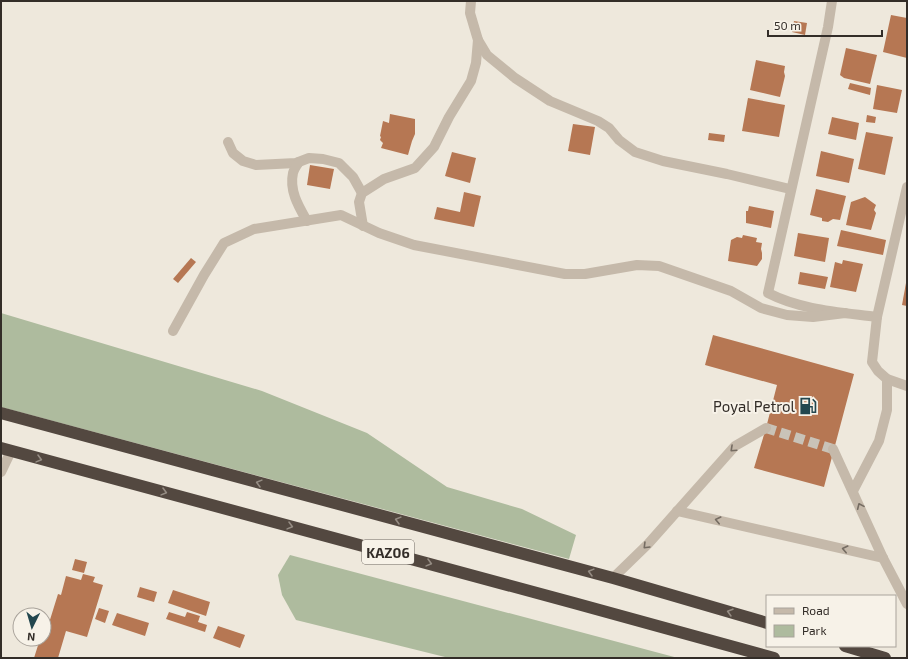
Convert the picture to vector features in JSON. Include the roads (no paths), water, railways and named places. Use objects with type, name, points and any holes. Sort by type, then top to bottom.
[{"type":"highway","name":"KАZ06","points":[[1,413],[613,578],[766,623]]},
{"type":"highway","name":"KАZ06","points":[[6,450],[574,602],[772,658]]},
{"type":"highway","points":[[848,647],[885,658]]},
{"type":"street","points":[[471,1],[470,13],[478,40],[487,55],[515,78],[550,101],[598,121],[609,128],[619,140],[635,152],[663,161],[790,189]]},
{"type":"street","points":[[832,1],[828,27],[790,189],[768,293],[781,299],[810,308],[877,317]]},
{"type":"street","points":[[363,226],[359,202],[362,193],[384,179],[415,168],[434,147],[448,117],[471,81],[476,63],[478,40]]},
{"type":"street","points":[[228,142],[232,153],[243,161],[256,165],[299,162],[309,158],[323,159],[339,163],[353,178],[362,193]]},
{"type":"street","points":[[299,162],[293,172],[293,188],[298,206],[307,222]]},
{"type":"street","points":[[907,187],[877,317],[872,362],[878,372],[887,379],[907,386]]},
{"type":"street","points":[[173,331],[204,275],[224,243],[254,229],[341,216],[379,233],[414,245],[565,274],[585,274],[637,265],[659,266],[731,292],[761,308],[787,315],[813,317],[846,313]]},
{"type":"street","points":[[853,491],[879,441],[887,410],[887,379]]},
{"type":"street","points":[[613,578],[648,544],[735,446],[766,428]]},
{"type":"street","points":[[833,449],[882,558],[907,604]]},
{"type":"street","points":[[1,472],[6,450]]},
{"type":"street","points":[[677,511],[882,558]]},
{"type":"tunnel","points":[[766,428],[833,449]]},
{"type":"place","name":"Poyal Petrol","points":[[808,406]]}]
